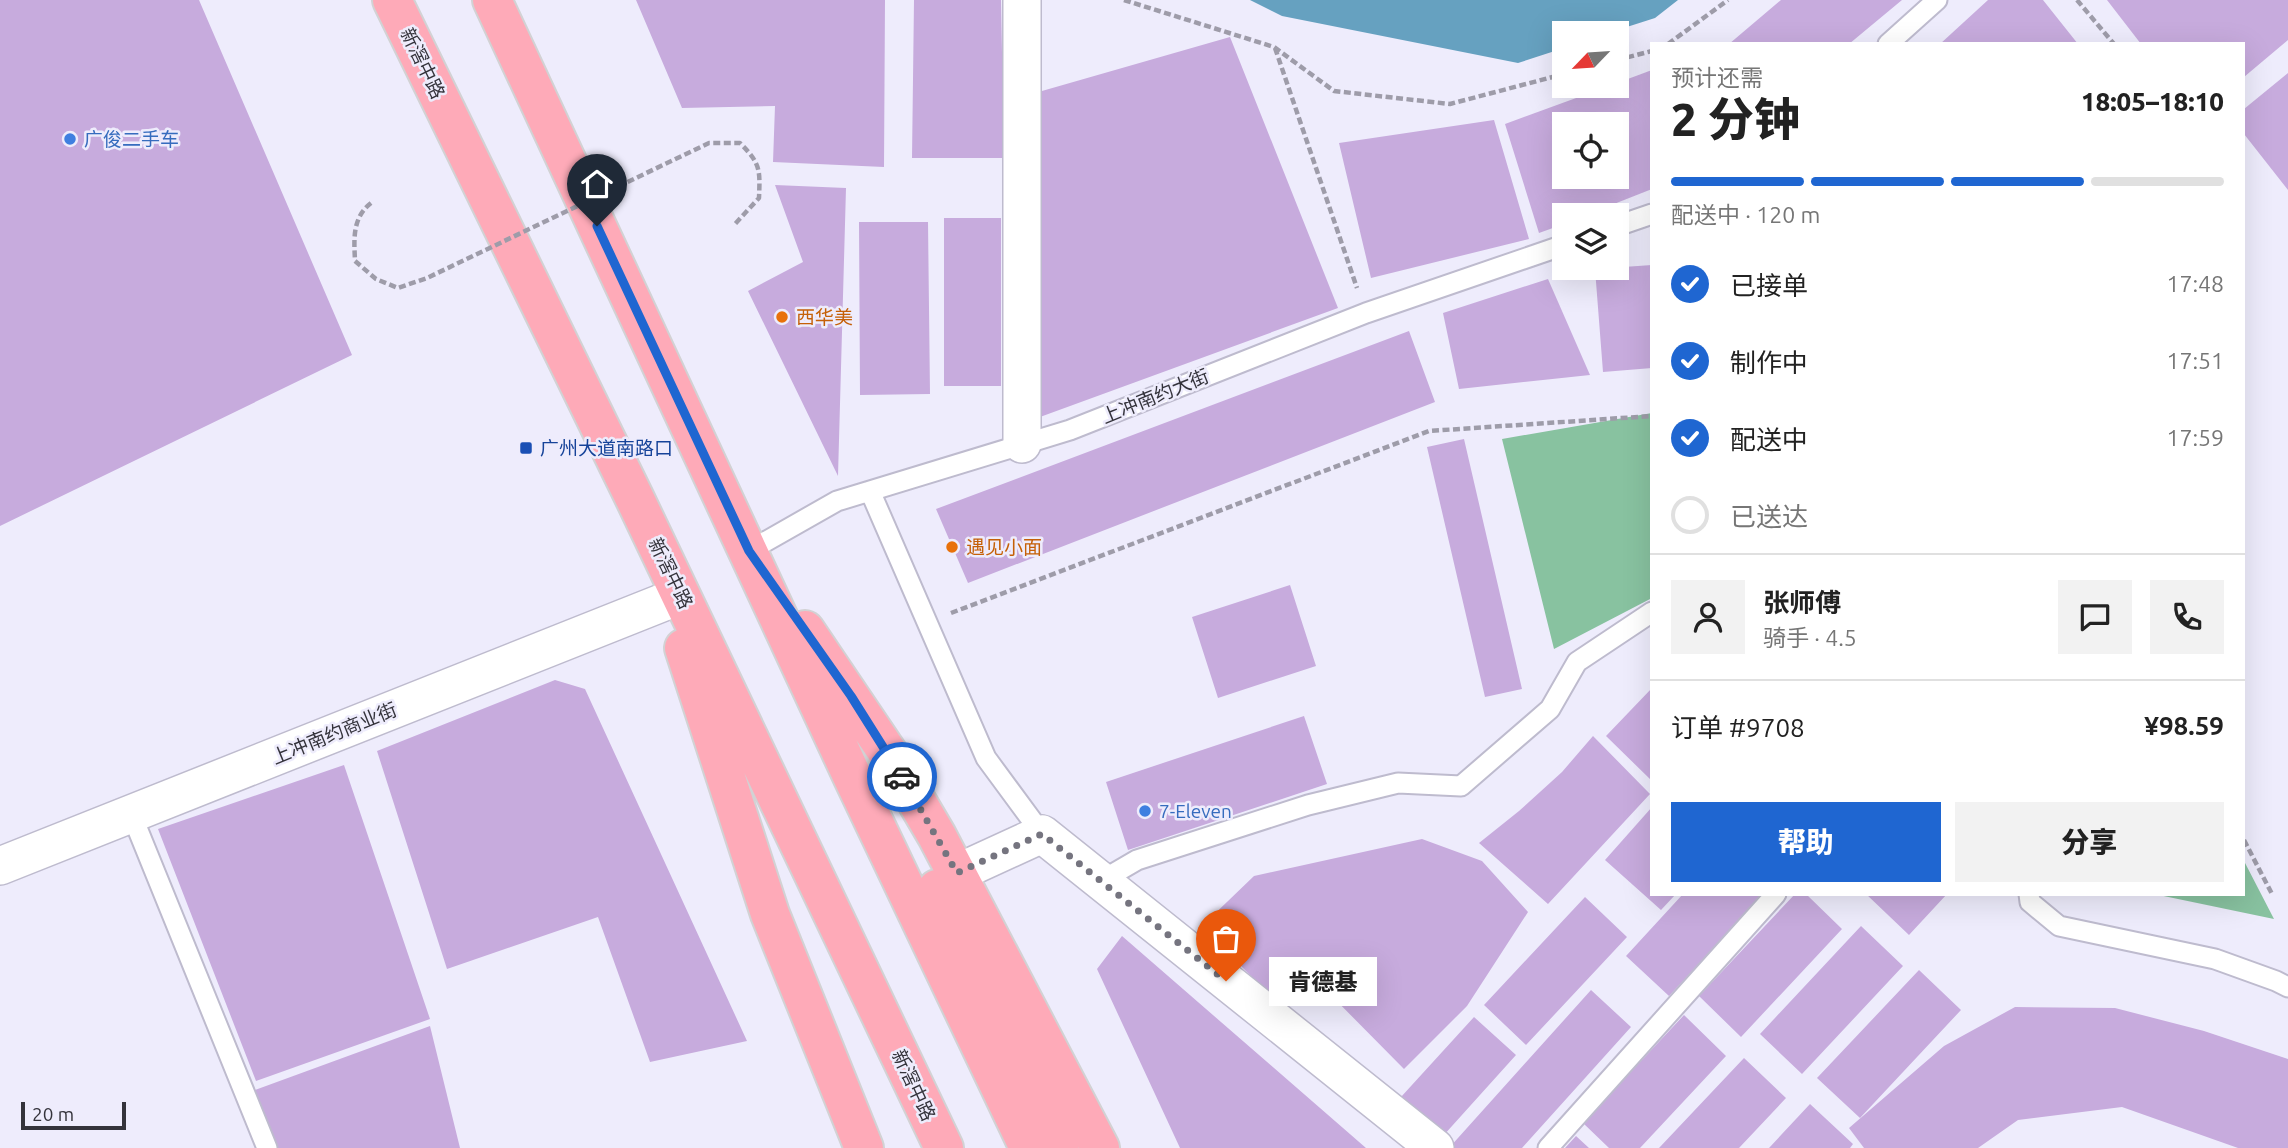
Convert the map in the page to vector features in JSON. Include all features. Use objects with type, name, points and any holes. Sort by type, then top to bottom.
[{"type":"highway","name":"新滘中路","points":[[392,0],[635,499],[944,1148]]},
{"type":"highway","points":[[492,0],[853,778],[1029,1148]]},
{"type":"highway","points":[[635,499],[770,914],[864,1148]]},
{"type":"highway","points":[[749,551],[870,726],[937,836],[1100,1148]]},
{"type":"highway","points":[[749,551],[883,781],[1059,1148]]},
{"type":"street","points":[[1022,0],[1022,444]]},
{"type":"street","name":"上冲南约商业街","points":[[0,866],[668,600]]},
{"type":"street","points":[[957,873],[1042,834],[1435,1148]]},
{"type":"lane","points":[[1890,42],[1937,0]]},
{"type":"lane","points":[[1629,222],[1650,215]]},
{"type":"lane","name":"上冲南约大街","points":[[749,551],[837,501],[1070,430],[1366,313],[1552,248]]},
{"type":"lane","points":[[870,491],[986,758],[1042,834]]},
{"type":"lane","points":[[1101,881],[1137,860],[1308,805],[1398,783],[1461,786],[1550,709],[1577,662],[1650,613]]},
{"type":"lane","points":[[131,813],[267,1148]]},
{"type":"lane","points":[[1548,1148],[1774,896]]},
{"type":"lane","points":[[2029,896],[2030,902],[2059,926],[2215,959],[2288,987]]},
{"type":"path","points":[[1124,0],[1274,47],[1334,91],[1450,104],[1552,77]]},
{"type":"path","points":[[1671,42],[1728,0]]},
{"type":"path","points":[[2077,0],[2112,42]]},
{"type":"path","points":[[1274,47],[1366,313]]},
{"type":"path","points":[[1629,58],[1650,52]]},
{"type":"path","points":[[371,203],[362,210],[353,231],[355,261],[376,279],[398,288],[427,278],[709,143],[740,143],[756,159],[760,177],[759,198],[735,224]]},
{"type":"path","points":[[927,622],[1429,431],[1650,416]]},
{"type":"path","points":[[2245,842],[2272,894]]},
{"type":"green space","points":[[1650,413],[1650,599],[1554,649],[1502,439]]},
{"type":"green space","points":[[2245,863],[2274,919],[2164,896],[2245,896]]},
{"type":"water","points":[[1250,0],[1678,0],[1655,18],[1629,26],[1629,21],[1552,21],[1552,52],[1518,63],[1282,16]]},
{"type":"building","points":[[0,0],[199,0],[352,355],[0,526]]},
{"type":"building","points":[[636,0],[885,0],[884,167],[773,162],[775,106],[682,108]]},
{"type":"building","points":[[914,0],[1001,0],[1004,158],[912,158]]},
{"type":"building","points":[[1781,0],[1902,0],[1851,42],[1731,42]]},
{"type":"building","points":[[1988,0],[2043,0],[2076,42],[1942,42]]},
{"type":"building","points":[[2107,0],[2288,0],[2288,40],[2245,76],[2245,42],[2139,42]]},
{"type":"building","points":[[1230,37],[1338,308],[1040,417],[1028,95]]},
{"type":"building","points":[[1650,71],[1650,190],[1616,203],[1552,203],[1552,228],[1539,233],[1505,124],[1576,98],[1629,98],[1629,79]]},
{"type":"building","points":[[2288,73],[2288,190],[2245,135],[2245,108]]},
{"type":"building","points":[[1494,120],[1529,239],[1371,278],[1339,143]]},
{"type":"building","points":[[775,185],[846,188],[838,476],[748,291],[803,262]]},
{"type":"building","points":[[944,218],[1001,218],[1001,386],[944,386]]},
{"type":"building","points":[[859,222],[928,222],[930,394],[860,395]]},
{"type":"building","points":[[1650,265],[1650,368],[1603,372],[1596,280],[1629,280],[1629,267]]},
{"type":"building","points":[[1548,279],[1590,375],[1459,389],[1443,313]]},
{"type":"building","points":[[1409,331],[1435,402],[968,583],[936,509]]},
{"type":"building","points":[[1464,439],[1522,689],[1485,697],[1427,447]]},
{"type":"building","points":[[1290,585],[1316,666],[1218,698],[1192,617]]},
{"type":"building","points":[[555,680],[585,689],[747,1041],[650,1062],[598,917],[447,969],[377,751]]},
{"type":"building","points":[[1650,690],[1650,779],[1606,736]]},
{"type":"building","points":[[1304,716],[1327,784],[1128,850],[1106,782]]},
{"type":"building","points":[[1593,736],[1650,794],[1548,904],[1479,843],[1562,772]]},
{"type":"building","points":[[344,765],[430,1019],[256,1081],[158,829]]},
{"type":"building","points":[[1650,809],[1650,896],[1674,896],[1661,910],[1605,860]]},
{"type":"building","points":[[1422,839],[1482,861],[1528,912],[1467,1006],[1404,1069],[1314,978],[1282,1008],[1202,926],[1254,876]]},
{"type":"building","points":[[1681,896],[1762,896],[1669,996],[1626,956]]},
{"type":"building","points":[[1793,896],[1808,896],[1842,929],[1741,1037],[1699,996]]},
{"type":"building","points":[[1868,896],[1945,896],[1909,935]]},
{"type":"building","points":[[1585,897],[1627,937],[1526,1045],[1484,1005]]},
{"type":"building","points":[[1861,926],[1903,966],[1802,1074],[1760,1034]]},
{"type":"building","points":[[1122,936],[1366,1148],[1180,1148],[1097,969]]},
{"type":"building","points":[[1919,970],[1961,1010],[1860,1118],[1817,1078]]},
{"type":"building","points":[[1591,990],[1631,1027],[1522,1148],[1449,1148]]},
{"type":"building","points":[[2015,1007],[2115,1008],[2204,1031],[2288,1059],[2288,1148],[2238,1148],[2122,1107],[2018,1120],[1978,1148],[1864,1148],[1849,1128],[1944,1046]]},
{"type":"building","points":[[1684,1015],[1726,1056],[1640,1148],[1609,1148],[1583,1123]]},
{"type":"building","points":[[1474,1017],[1516,1055],[1443,1136],[1401,1097]]},
{"type":"building","points":[[430,1026],[460,1148],[278,1148],[255,1090]]},
{"type":"building","points":[[1744,1058],[1786,1098],[1739,1148],[1659,1148]]},
{"type":"building","points":[[1810,1104],[1853,1144],[1850,1148],[1769,1148]]},
{"type":"building","points":[[1576,1136],[1589,1148],[1565,1148]]},
{"type":"way so far","points":[[902,777],[957,873],[1042,834],[1226,981]]},
{"type":"place","name":"广俊二手车","points":[[70,139]]},
{"type":"place","name":"西华美","points":[[782,317]]},
{"type":"place","name":"广州大道南路口","points":[[526,448]]},
{"type":"place","name":"遇见小面","points":[[952,547]]},
{"type":"place","name":"7-Eleven","points":[[1145,811]]},
{"type":"place","name":"肯德基","points":[[1226,981]]},
{"type":"route","points":[[597,226],[749,551],[851,696],[902,777]]}]
